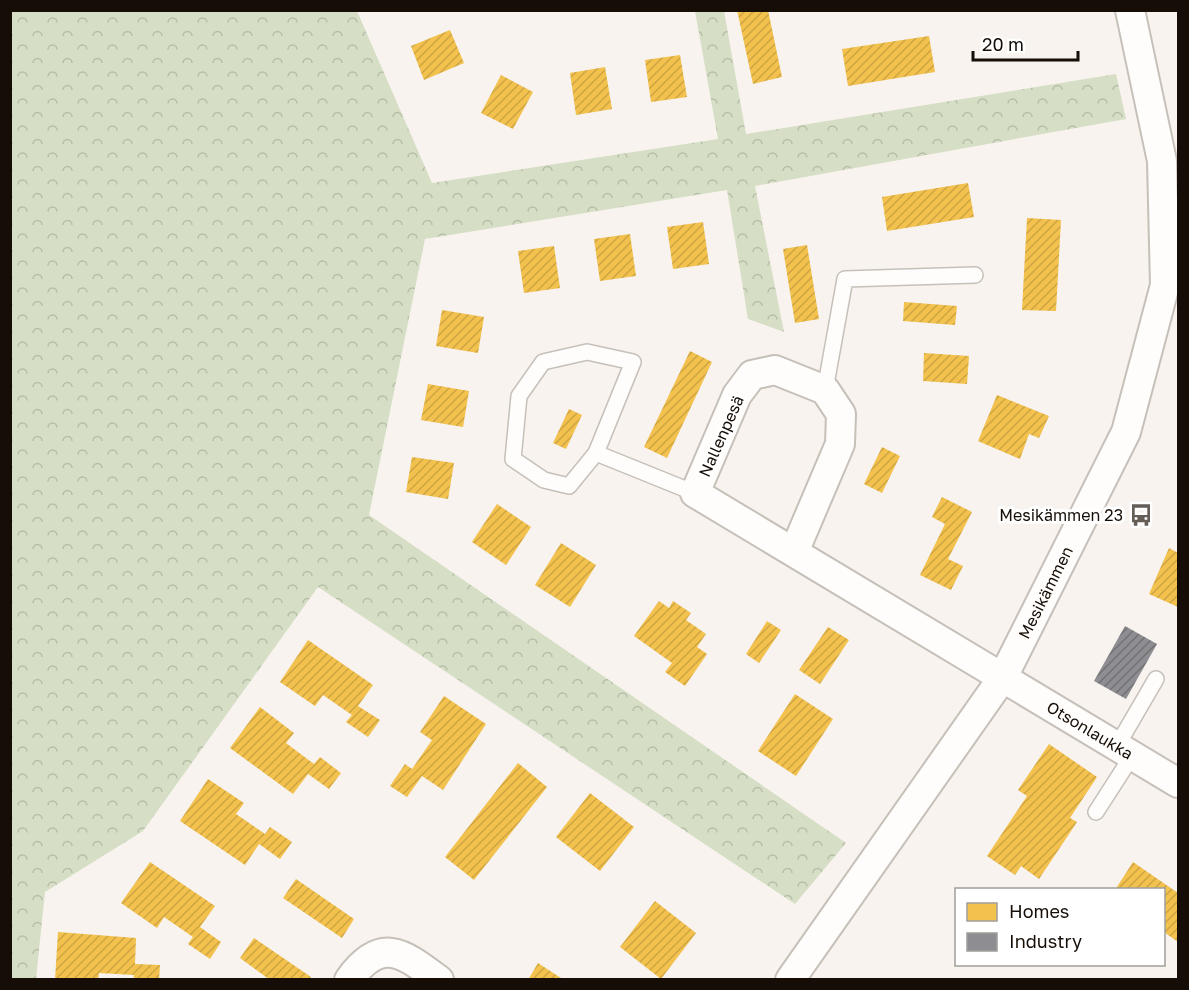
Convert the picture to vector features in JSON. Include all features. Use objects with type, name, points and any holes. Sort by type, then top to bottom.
[{"type":"street","name":"Mesikämmen","points":[[790,980],[1003,677],[1126,432],[1172,286],[1162,161],[1130,10]]},
{"type":"street","name":"Nallenpesä","points":[[825,390],[775,370],[752,375],[737,394],[695,493],[1003,677]]},
{"type":"street","points":[[794,552],[840,444],[841,414],[825,390]]},
{"type":"street","name":"Otsonlaukka","points":[[1003,677],[1179,783]]},
{"type":"street","points":[[349,980],[360,963],[379,952],[398,952],[440,980]]},
{"type":"lane","points":[[825,390],[845,279],[975,274]]},
{"type":"lane","points":[[587,352],[633,362],[596,453],[569,486],[544,480],[513,459],[519,396],[543,362],[587,352]]},
{"type":"lane","points":[[596,453],[695,493]]},
{"type":"lane","points":[[1096,812],[1156,679]]},
{"type":"green space","points":[[10,11],[357,11],[432,183],[718,139],[695,11],[724,11],[746,134],[1116,74],[1126,119],[755,186],[784,332],[748,319],[727,190],[425,239],[369,515],[846,843],[795,904],[318,587],[143,831],[45,892],[36,979],[11,979]]},
{"type":"building: Homes","points":[[737,10],[768,10],[782,77],[753,84]]},
{"type":"building: Homes","points":[[450,30],[464,63],[424,80],[411,46]]},
{"type":"building: Homes","points":[[929,36],[935,72],[848,86],[842,49]]},
{"type":"building: Homes","points":[[680,55],[687,97],[651,102],[645,60]]},
{"type":"building: Homes","points":[[605,67],[612,109],[576,115],[570,73]]},
{"type":"building: Homes","points":[[501,75],[533,92],[513,129],[481,113]]},
{"type":"building: Homes","points":[[968,183],[974,217],[887,231],[882,197]]},
{"type":"building: Homes","points":[[1027,218],[1061,220],[1056,311],[1022,310]]},
{"type":"building: Homes","points":[[703,222],[709,264],[673,269],[667,227]]},
{"type":"building: Homes","points":[[630,234],[636,276],[600,281],[594,239]]},
{"type":"building: Homes","points":[[807,245],[819,319],[795,323],[783,249]]},
{"type":"building: Homes","points":[[554,246],[560,288],[524,293],[518,251]]},
{"type":"building: Homes","points":[[904,302],[957,306],[955,325],[903,321]]},
{"type":"building: Homes","points":[[442,310],[484,317],[478,353],[436,346]]},
{"type":"building: Homes","points":[[690,351],[712,362],[667,458],[644,447]]},
{"type":"building: Homes","points":[[924,353],[969,356],[967,384],[923,381]]},
{"type":"building: Homes","points":[[428,384],[469,391],[463,427],[421,420]]},
{"type":"building: Homes","points":[[997,395],[1049,416],[1039,438],[1029,434],[1020,459],[978,441]]},
{"type":"building: Homes","points":[[569,409],[582,415],[566,449],[553,443]]},
{"type":"building: Homes","points":[[882,447],[900,456],[882,493],[864,484]]},
{"type":"building: Homes","points":[[412,457],[454,463],[448,499],[406,492]]},
{"type":"building: Homes","points":[[942,497],[972,512],[948,559],[963,566],[951,590],[920,575],[945,524],[932,517]]},
{"type":"building: Homes","points":[[497,504],[531,527],[506,565],[472,542]]},
{"type":"building: Homes","points":[[561,543],[596,565],[570,607],[535,585]]},
{"type":"building: Homes","points":[[1169,548],[1178,553],[1178,607],[1149,594]]},
{"type":"building: Homes","points":[[659,601],[669,608],[673,601],[691,613],[686,620],[706,634],[697,647],[707,654],[685,686],[665,672],[672,663],[634,636]]},
{"type":"building: Homes","points":[[767,621],[781,630],[759,663],[746,654]]},
{"type":"building: Homes","points":[[828,627],[849,640],[820,684],[799,670]]},
{"type":"building: Homes","points":[[308,640],[373,685],[358,706],[380,720],[368,737],[346,722],[352,715],[323,695],[315,706],[280,682]]},
{"type":"building: Homes","points":[[795,694],[833,719],[796,776],[758,751]]},
{"type":"building: Homes","points":[[444,696],[486,724],[443,790],[422,776],[407,797],[390,786],[405,764],[412,769],[432,740],[420,732]]},
{"type":"building: Homes","points":[[260,707],[294,733],[286,743],[314,764],[320,757],[341,773],[329,789],[308,774],[293,794],[230,748]]},
{"type":"building: Homes","points":[[1049,744],[1097,777],[1070,818],[1077,822],[1039,879],[1021,866],[1015,875],[987,856],[1027,796],[1018,790]]},
{"type":"building: Homes","points":[[518,763],[547,787],[474,880],[445,857]]},
{"type":"building: Homes","points":[[208,779],[244,803],[236,814],[265,834],[270,827],[292,842],[280,859],[259,844],[245,865],[180,821]]},
{"type":"building: Homes","points":[[590,793],[634,827],[600,871],[556,837]]},
{"type":"building: Homes","points":[[150,862],[215,906],[200,927],[221,942],[210,959],[188,944],[193,937],[164,917],[157,928],[121,903]]},
{"type":"building: Homes","points":[[1133,862],[1178,893],[1178,942],[1165,933],[1165,888],[1116,888]]},
{"type":"building: Homes","points":[[296,879],[354,919],[342,938],[283,898]]},
{"type":"building: Homes","points":[[655,901],[696,933],[661,979],[620,947]]},
{"type":"building: Homes","points":[[58,932],[136,938],[135,964],[160,965],[159,980],[133,980],[134,975],[99,973],[98,980],[55,980]]},
{"type":"building: Homes","points":[[254,938],[311,977],[309,980],[270,980],[240,958]]},
{"type":"building: Homes","points":[[538,963],[564,980],[528,980]]},
{"type":"building: Industry","points":[[1125,626],[1157,644],[1126,699],[1094,681]]},
{"type":"place","name":"Mesikämmen 23","points":[[1141,515]]}]
